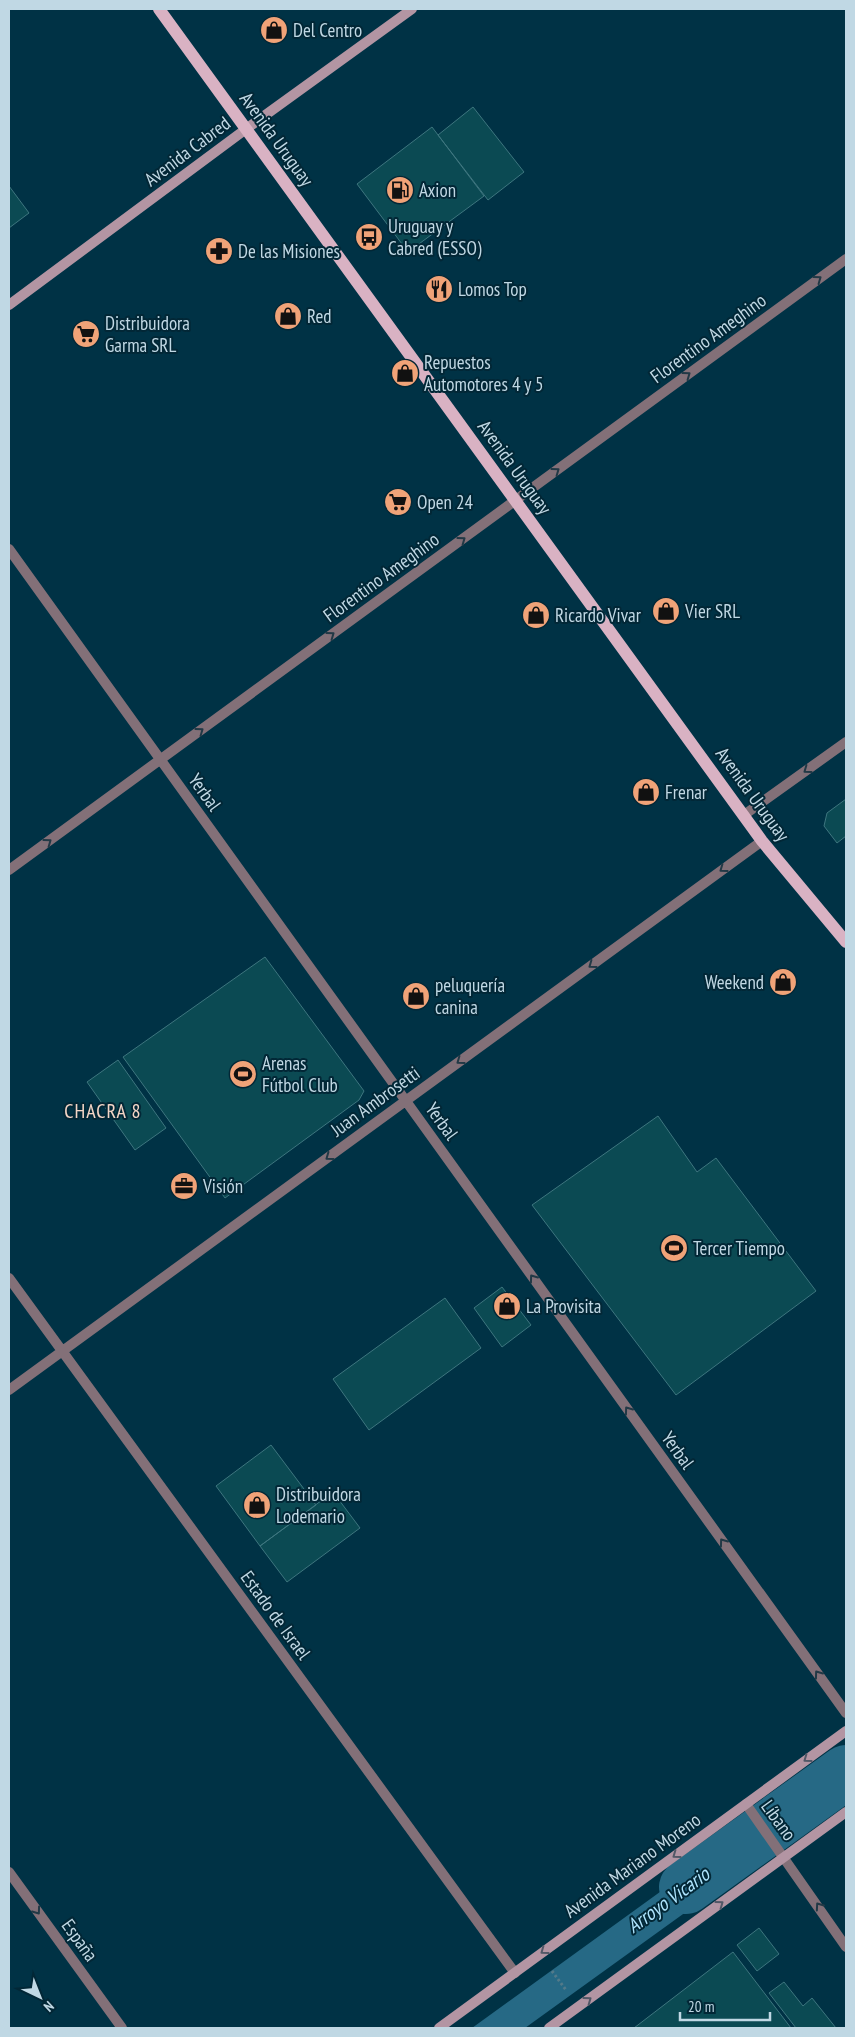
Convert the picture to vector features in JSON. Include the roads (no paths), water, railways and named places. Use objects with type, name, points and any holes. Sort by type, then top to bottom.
[{"type":"main road","name":"Avenida Uruguay","points":[[159,9],[762,840],[846,942]]},
{"type":"main road","name":"Avenida Cabred","points":[[9,305],[246,129],[412,9]]},
{"type":"main road","name":"Avenida Mariano Moreno","points":[[439,2028],[846,1730]]},
{"type":"main road","points":[[549,2028],[846,1812]]},
{"type":"street","name":"Florentino Ameghino","points":[[9,870],[846,259]]},
{"type":"street","name":"Yerbal","points":[[9,549],[846,1713]]},
{"type":"street","points":[[744,815],[846,742]]},
{"type":"street","name":"Juan Ambrosetti","points":[[9,1390],[762,840]]},
{"type":"street","name":"Estado de Israel","points":[[9,1278],[515,1973]]},
{"type":"street","name":"Líbano","points":[[746,1804],[846,1946]]},
{"type":"street","name":"España","points":[[9,1872],[122,2028]]},
{"type":"water","points":[[844,1760],[846,1763],[846,1797],[802,1830],[784,1805]]},
{"type":"water","points":[[740,1834],[758,1860],[525,2028],[472,2028]]},
{"type":"waterway","name":"Arroyo Vicario","points":[[686,1887],[846,1772]]},
{"type":"place","name":"Del Centro","points":[[274,30]]},
{"type":"place","name":"Axion","points":[[400,190]]},
{"type":"place","name":"Uruguay y Cabred (ESSO)","points":[[369,237]]},
{"type":"place","name":"De las Misiones","points":[[219,251]]},
{"type":"place","name":"Lomos Top","points":[[439,289]]},
{"type":"place","name":"Red","points":[[288,316]]},
{"type":"place","name":"Distribuidora Garma SRL","points":[[86,334]]},
{"type":"place","name":"Repuestos Automotores 4 y 5","points":[[405,373]]},
{"type":"place","name":"Open 24","points":[[398,502]]},
{"type":"place","name":"Vier SRL","points":[[666,611]]},
{"type":"place","name":"Ricardo Vivar","points":[[536,615]]},
{"type":"place","name":"Frenar","points":[[646,792]]},
{"type":"place","name":"Weekend","points":[[783,982]]},
{"type":"place","name":"peluquería canina","points":[[416,996]]},
{"type":"place","name":"Arenas Fútbol Club","points":[[243,1074]]},
{"type":"place","name":"Visión","points":[[184,1186]]},
{"type":"place","name":"Tercer Tiempo","points":[[674,1248]]},
{"type":"place","name":"La Provisita","points":[[507,1306]]},
{"type":"place","name":"Distribuidora Lodemario","points":[[257,1505]]},
{"type":"district","name":"CHACRA 8","points":[[103,1111]]}]
